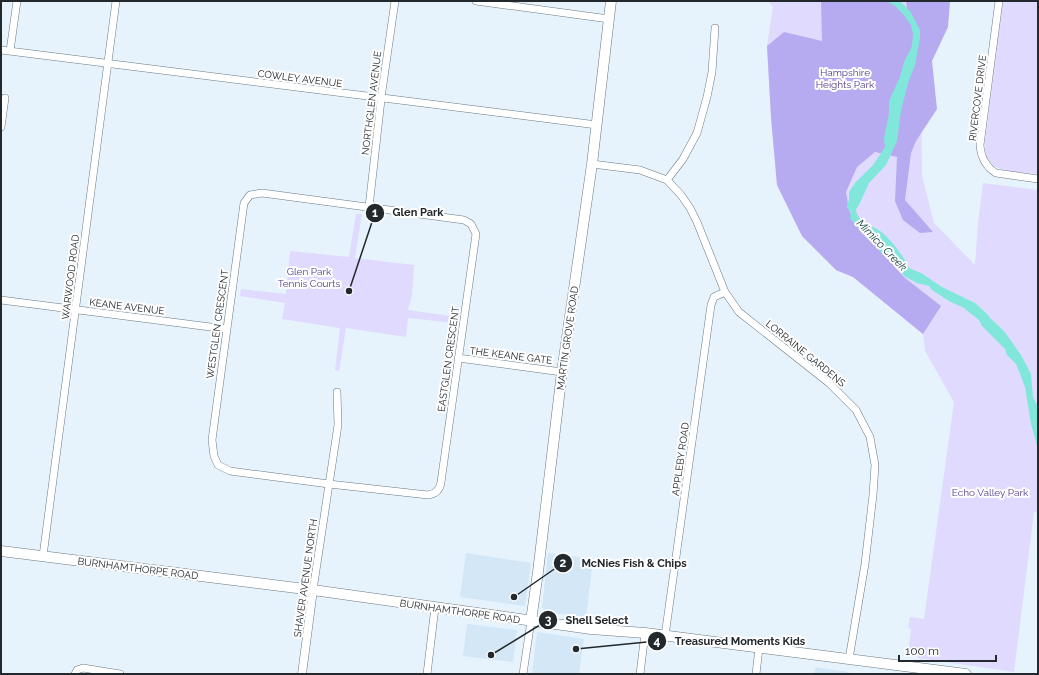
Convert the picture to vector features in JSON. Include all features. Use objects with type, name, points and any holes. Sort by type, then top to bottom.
[{"type":"main road","name":"MARTIN GROVE ROAD","points":[[531,621],[562,372],[597,126],[611,1]]},
{"type":"main road","name":"BURNHAMTHORPE ROAD","points":[[1,551],[313,590],[591,629],[645,633],[966,674]]},
{"type":"street","points":[[10,51],[17,1]]},
{"type":"street","name":"WARWOOD ROAD","points":[[43,556],[116,1]]},
{"type":"street","name":"NORTHGLEN AVENUE","points":[[369,207],[395,1]]},
{"type":"street","points":[[476,1],[506,3],[609,19]]},
{"type":"street","name":"RIVERCOVE DRIVE","points":[[999,1],[980,145],[981,153],[985,163],[996,173],[1038,179]]},
{"type":"street","points":[[667,180],[682,159],[697,133],[712,72],[715,28]]},
{"type":"street","name":"COWLEY AVENUE","points":[[1,50],[597,126]]},
{"type":"street","points":[[1,127],[5,98]]},
{"type":"street","name":"LORRAINE GARDENS","points":[[592,164],[640,170],[667,180],[681,195],[690,208],[700,228],[725,292],[738,312],[829,383],[856,410],[870,437],[875,465],[865,564],[849,659]]},
{"type":"street","name":"WESTGLEN CRESCENT","points":[[328,484],[230,471],[218,465],[214,456],[212,440],[244,203],[250,194],[262,193],[369,207]]},
{"type":"street","name":"EASTGLEN CRESCENT","points":[[328,484],[428,495],[437,492],[441,484],[476,234],[472,224],[464,220],[369,207]]},
{"type":"street","name":"APPLEBY ROAD","points":[[665,636],[711,305],[714,297],[725,292]]},
{"type":"street","name":"KEANE AVENUE","points":[[1,300],[226,329]]},
{"type":"street","name":"THE KEANE GATE","points":[[458,358],[562,372]]},
{"type":"street","name":"SHAVER AVENUE NORTH","points":[[302,674],[328,484],[338,425],[337,392]]},
{"type":"street","points":[[427,674],[435,607]]},
{"type":"street","name":"MARTIN GROVE ROAD","points":[[523,674],[531,621]]},
{"type":"street","points":[[640,674],[645,633]]},
{"type":"street","points":[[756,674],[759,648]]},
{"type":"street","points":[[75,674],[77,670],[83,668],[120,674]]},
{"type":"shaded area","points":[[466,553],[531,563],[525,606],[460,597]]},
{"type":"shaded area","points":[[548,553],[593,559],[586,617],[547,612],[542,607]]},
{"type":"shaded area","points":[[467,624],[517,630],[513,662],[463,656]]},
{"type":"shaded area","points":[[537,632],[584,639],[579,674],[532,674]]},
{"type":"shaded area","points":[[815,667],[849,672],[849,674],[814,674]]},
{"type":"green space","name":"Echo Valley Park","points":[[768,1],[932,1],[921,82],[922,176],[934,223],[975,265],[983,183],[1038,190],[1038,513],[1034,512],[1014,672],[918,658],[918,655],[908,653],[911,629],[908,628],[910,617],[924,619],[954,402],[925,351],[923,334],[853,277],[836,270],[802,236],[777,185],[767,46],[773,7]]},
{"type":"green space","name":"Hampshire Heights Park","points":[[821,1],[899,1],[907,8],[906,1],[950,1],[948,27],[932,61],[937,109],[916,141],[911,153],[905,200],[933,232],[920,233],[903,220],[895,201],[897,157],[875,152],[857,167],[846,192],[849,210],[857,226],[905,278],[941,306],[923,334],[853,277],[836,270],[802,236],[777,185],[767,46],[784,32],[822,41]]},
{"type":"green space","points":[[1003,1],[1038,1],[1038,174],[1001,169],[994,166],[985,152],[985,141]]},
{"type":"green space","name":"Glen Park Tennis Courts","points":[[356,214],[362,214],[355,258],[414,265],[412,296],[408,310],[456,317],[455,323],[408,318],[406,337],[346,328],[339,371],[335,370],[340,328],[282,319],[285,303],[240,296],[241,289],[286,294],[290,251],[349,257]]},
{"type":"water","name":"Mimico Creek","points":[[886,1],[900,1],[910,11],[920,30],[920,38],[915,65],[908,83],[901,111],[897,141],[886,165],[869,183],[856,209],[857,214],[859,218],[881,232],[892,242],[909,268],[923,274],[942,287],[975,303],[1004,331],[1021,355],[1031,374],[1033,397],[1037,405],[1038,449],[1031,424],[1025,387],[1016,364],[1007,355],[1005,349],[982,326],[979,320],[964,308],[949,301],[932,290],[929,286],[917,283],[904,276],[892,261],[881,253],[875,244],[871,242],[850,218],[851,212],[847,208],[849,192],[855,183],[873,165],[885,147],[884,138],[889,114],[889,101],[900,77],[904,62],[912,46],[913,34],[911,25],[894,5]]},
{"type":"place","name":"Glen Park","points":[[349,291]]},
{"type":"place","name":"McNies Fish & Chips","points":[[514,597]]},
{"type":"place","name":"Treasured Moments Kids","points":[[576,649]]},
{"type":"place","name":"Shell Select","points":[[491,655]]}]
